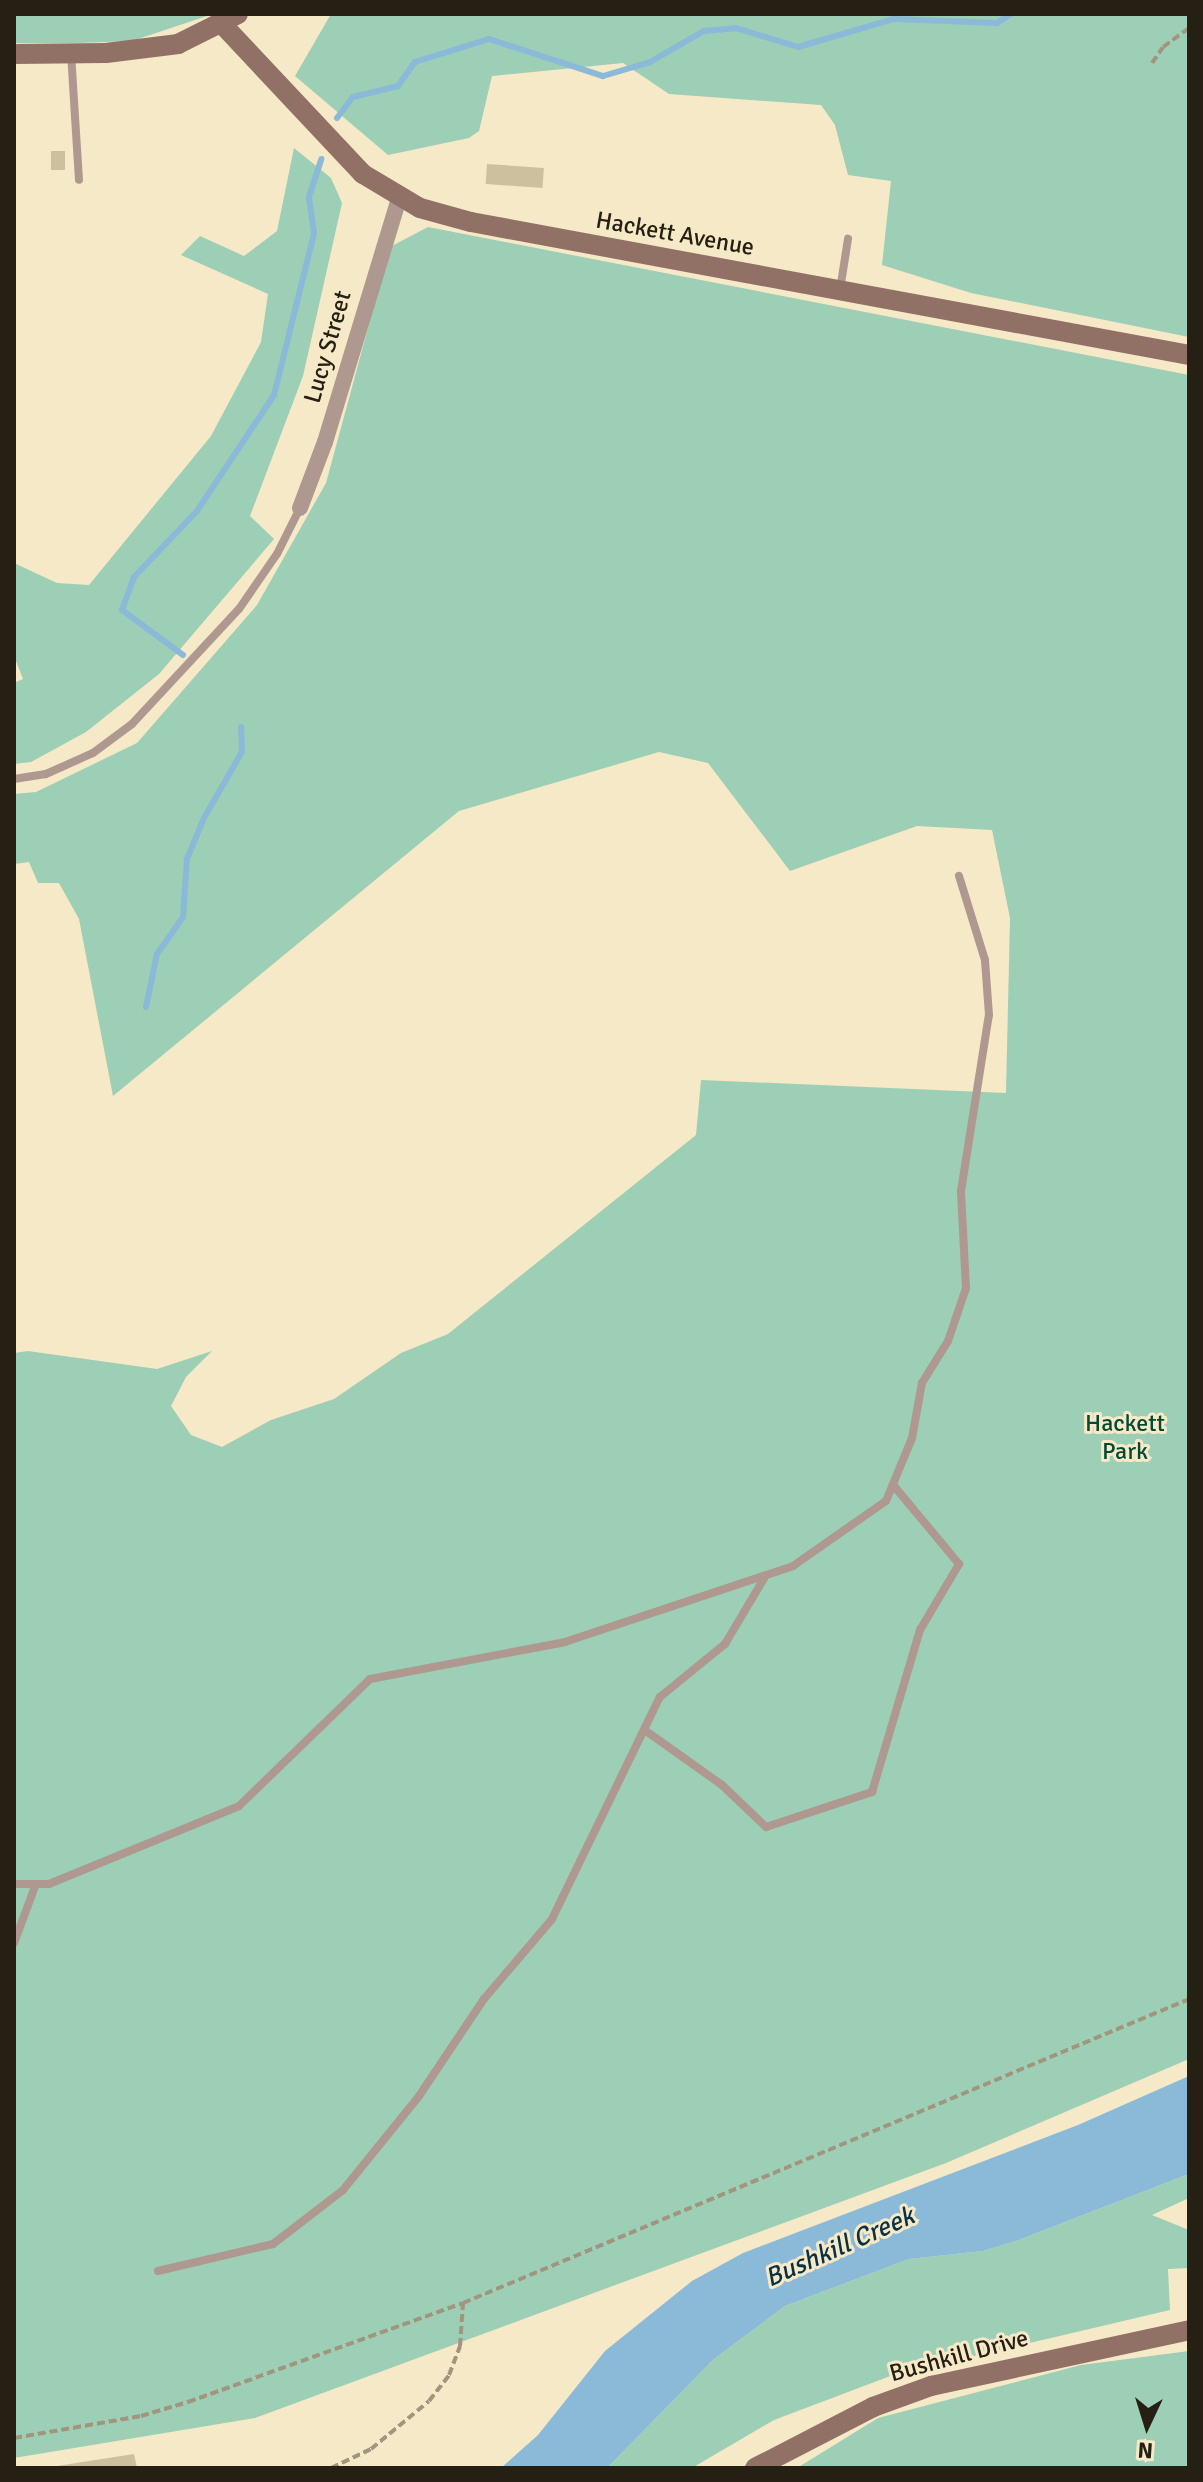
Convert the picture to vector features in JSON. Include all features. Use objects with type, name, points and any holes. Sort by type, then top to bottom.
[{"type":"main road","points":[[14,54],[71,53],[178,44],[230,19]]},
{"type":"main road","name":"Hackett Avenue","points":[[230,19],[348,160],[399,198],[471,222],[1189,355]]},
{"type":"main road","name":"Bushkill Drive","points":[[755,2468],[863,2412],[931,2386],[1189,2330]]},
{"type":"street","name":"Lucy Street","points":[[300,508],[325,442],[399,198]]},
{"type":"lane","points":[[71,53],[79,180]]},
{"type":"lane","points":[[840,291],[848,239]]},
{"type":"lane","points":[[14,779],[46,774],[93,753],[132,724],[239,609],[277,554],[300,508]]},
{"type":"lane","points":[[14,1884],[49,1884],[239,1806],[370,1679],[565,1642],[766,1575],[805,1558],[886,1501],[912,1438],[922,1383],[948,1341],[966,1288],[961,1191],[989,1015],[985,960],[959,876]]},
{"type":"lane","points":[[646,1731],[722,1785],[766,1827],[872,1792],[920,1630],[959,1564],[894,1486]]},
{"type":"lane","points":[[158,2271],[273,2244],[343,2190],[419,2096],[484,1999],[552,1919],[660,1697],[725,1644],[766,1575]]},
{"type":"lane","points":[[14,1943],[36,1884]]},
{"type":"path","points":[[1152,63],[1163,47],[1189,28]]},
{"type":"path","points":[[14,2438],[141,2416],[188,2402],[463,2303],[1189,1999]]},
{"type":"path","points":[[331,2468],[371,2449],[429,2401],[449,2375],[460,2346],[463,2303]]},
{"type":"green space","points":[[14,14],[213,14],[132,41],[14,43]]},
{"type":"green space","points":[[331,14],[1189,14],[1189,337],[971,293],[882,265],[891,181],[848,175],[835,125],[821,105],[669,94],[623,63],[492,76],[479,131],[469,138],[388,155],[295,76]]},
{"type":"green space","points":[[294,148],[331,178],[342,203],[303,376],[250,516],[274,539],[159,674],[86,732],[31,762],[14,764],[14,683],[23,679],[14,656],[14,563],[57,583],[89,585],[211,436],[261,342],[268,294],[181,255],[200,236],[244,256],[277,231]]},
{"type":"green space","name":"Hackett Park","points":[[428,227],[1189,375],[1189,2059],[946,2163],[255,2418],[14,2458],[14,1353],[28,1351],[157,1369],[212,1351],[186,1377],[171,1406],[191,1435],[222,1447],[271,1420],[334,1399],[401,1353],[448,1334],[696,1135],[701,1080],[1006,1093],[1010,918],[992,830],[917,826],[790,871],[708,763],[659,752],[459,811],[113,1096],[79,919],[59,883],[38,883],[29,862],[14,864],[14,794],[36,792],[137,743],[257,605],[326,483],[390,247]]},
{"type":"green space","points":[[1189,2174],[1189,2198],[1152,2215],[1189,2230],[1189,2268],[1168,2269],[1170,2310],[893,2375],[774,2420],[692,2468],[607,2468],[714,2359],[785,2306],[909,2259],[983,2251],[1016,2241]]},
{"type":"green space","points":[[1189,2351],[1189,2468],[797,2468],[878,2418],[1081,2365]]},
{"type":"water","name":"Bushkill Creek","points":[[1189,2076],[1189,2174],[1016,2241],[983,2251],[909,2259],[785,2306],[714,2359],[607,2468],[501,2468],[538,2435],[605,2351],[692,2281],[743,2253],[1078,2125]]},
{"type":"building","points":[[51,151],[65,151],[65,170],[51,170]]},
{"type":"building","points":[[487,164],[544,168],[542,188],[486,184]]},
{"type":"building","points":[[134,2454],[137,2468],[57,2468],[57,2466]]},
{"type":"waterway","points":[[337,118],[353,97],[398,86],[415,62],[489,39],[603,76],[650,62],[704,31],[736,28],[798,47],[894,19],[997,23],[1011,14]]},
{"type":"waterway","points":[[183,655],[122,610],[134,577],[197,511],[274,395],[314,233],[309,197],[321,159]]},
{"type":"waterway","points":[[146,1007],[157,954],[183,917],[187,859],[204,818],[242,752],[241,727]]}]
